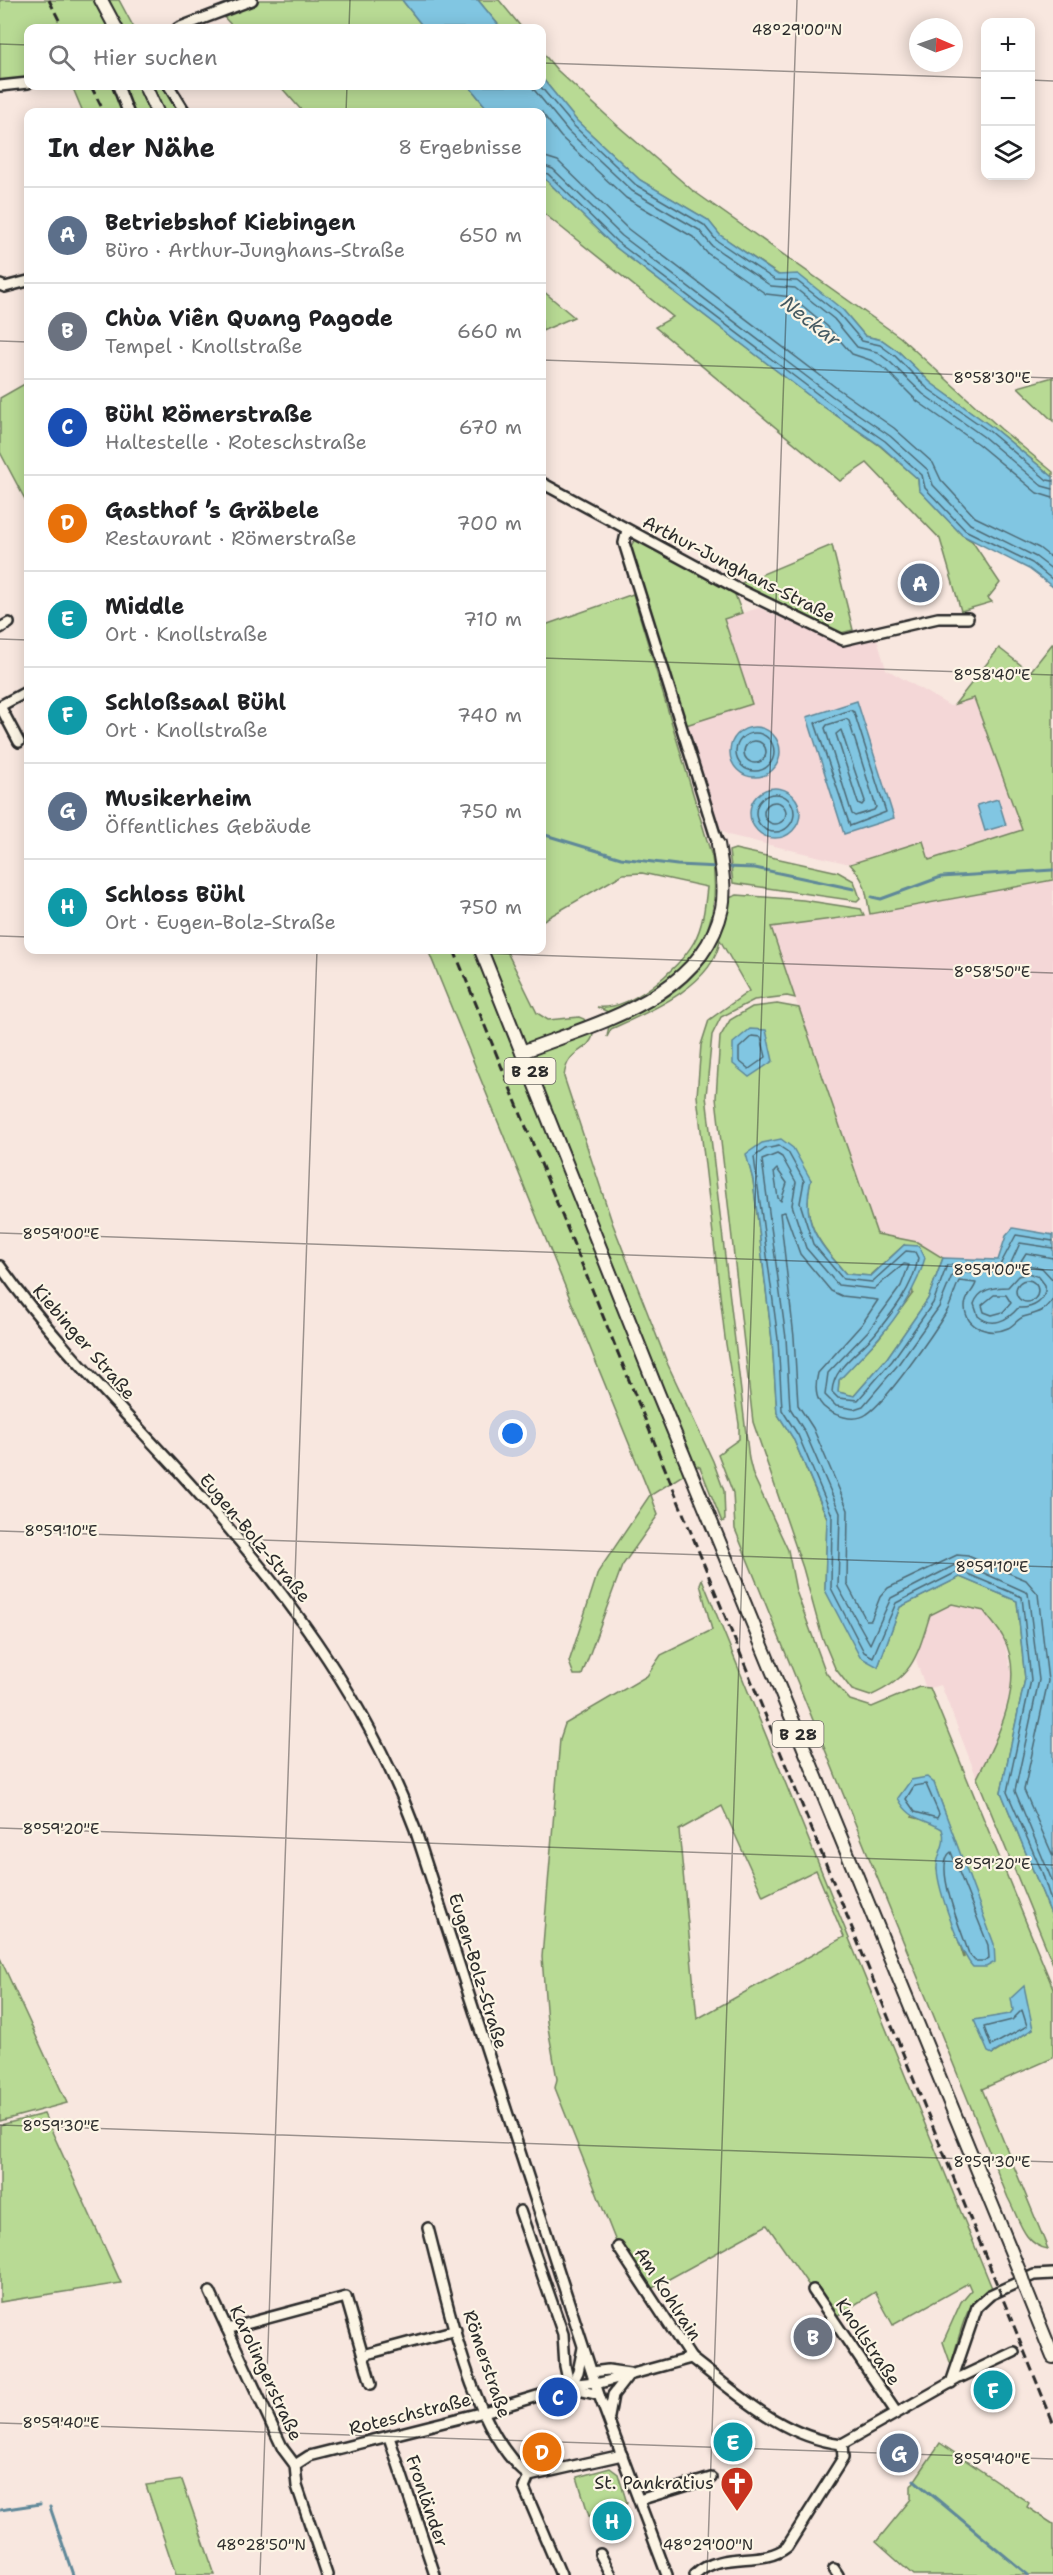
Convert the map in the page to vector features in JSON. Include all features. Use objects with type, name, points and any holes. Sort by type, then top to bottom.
[{"type":"main road","points":[[101,0],[114,24]]},
{"type":"main road","points":[[147,90],[155,108]]},
{"type":"main road","points":[[522,1052],[626,1011],[657,995],[695,964],[711,941],[723,907],[718,849]]},
{"type":"main road","name":"B 28","points":[[483,954],[663,1404],[1053,2357]]},
{"type":"street","points":[[189,24],[252,0]]},
{"type":"street","points":[[0,86],[24,83]]},
{"type":"street","points":[[120,90],[126,108]]},
{"type":"street","points":[[171,90],[183,108]]},
{"type":"street","points":[[0,285],[5,287],[24,282]]},
{"type":"street","name":"Arthur-Junghans-Straße","points":[[546,485],[627,530],[843,640],[938,618],[968,618]]},
{"type":"street","points":[[627,530],[624,543],[718,849]]},
{"type":"street","points":[[0,628],[9,623]]},
{"type":"street","points":[[19,742],[0,706],[24,693]]},
{"type":"street","name":"Kiebinger Straße","points":[[0,1266],[52,1333],[146,1436]]},
{"type":"street","name":"Eugen-Bolz-Straße","points":[[146,1436],[239,1540],[293,1609],[344,1682],[387,1760],[421,1846],[599,2396],[668,2575]]},
{"type":"street","points":[[519,2211],[563,2334],[565,2366],[570,2388]]},
{"type":"street","name":"Römerstraße","points":[[428,2229],[456,2330],[483,2412],[504,2452],[529,2476]]},
{"type":"street","name":"Am Kohlrain","points":[[618,2247],[691,2358]]},
{"type":"street","points":[[951,2383],[977,2307],[990,2295],[1034,2275],[1053,2274]]},
{"type":"street","name":"Knollstraße","points":[[813,2290],[896,2412]]},
{"type":"street","name":"Karolingerstraße","points":[[210,2292],[283,2449],[295,2465]]},
{"type":"street","points":[[227,2329],[346,2297],[372,2384]]},
{"type":"street","points":[[363,2355],[456,2330]]},
{"type":"street","points":[[570,2388],[581,2361],[583,2344]]},
{"type":"street","name":"Knollstraße","points":[[842,2444],[896,2412],[1014,2352]]},
{"type":"street","points":[[596,2383],[691,2358],[734,2394],[795,2432],[821,2441],[842,2444],[843,2458],[787,2547],[779,2553],[727,2559],[709,2571],[695,2575]]},
{"type":"street","points":[[592,2372],[608,2370],[632,2374]]},
{"type":"street","points":[[609,2417],[613,2395],[619,2384],[632,2374]]},
{"type":"street","name":"Roteschstraße","points":[[295,2465],[309,2456],[483,2412],[570,2388],[577,2384],[596,2383]]},
{"type":"street","points":[[570,2388],[599,2396]]},
{"type":"street","name":"Fronländer","points":[[389,2437],[435,2575]]},
{"type":"street","points":[[561,2575],[524,2488],[529,2476],[622,2455]]},
{"type":"street","points":[[295,2465],[297,2486],[327,2575]]},
{"type":"street","points":[[639,2500],[711,2478]]},
{"type":"street","points":[[600,2554],[611,2575]]},
{"type":"shaded area","points":[[759,608],[841,645],[876,636],[886,669],[950,706],[974,698],[1022,830],[928,860],[922,842],[850,864],[728,835],[720,829],[686,725],[752,704],[724,618]]},
{"type":"shaded area","points":[[1053,880],[1053,1235],[1013,1228],[1006,1236],[998,1260],[943,1258],[917,1242],[877,1234],[770,927],[870,914]]},
{"type":"shaded area","points":[[952,1604],[984,1611],[1004,1639],[1013,1681],[998,1736],[977,1778],[941,1685],[926,1689],[916,1660],[930,1615]]},
{"type":"green space","points":[[0,0],[119,0],[132,24],[24,24],[24,78],[0,81]]},
{"type":"green space","points":[[259,0],[402,0],[421,24],[230,24],[223,16]]},
{"type":"green space","points":[[478,0],[499,0],[519,24],[498,24]]},
{"type":"green space","points":[[546,57],[557,70],[618,126],[692,190],[900,337],[1001,429],[1053,472],[1053,477],[992,427],[931,383],[899,352],[882,340],[865,336],[843,310],[779,275],[720,235],[708,220],[640,180],[577,121],[546,83]]},
{"type":"green space","points":[[74,90],[164,90],[175,108],[81,108]]},
{"type":"green space","points":[[284,90],[472,90],[487,108],[299,108]]},
{"type":"green space","points":[[546,180],[614,246],[824,407],[880,446],[918,479],[919,490],[962,535],[972,541],[1000,583],[988,598],[992,602],[961,611],[940,539],[867,463],[840,481],[655,327],[673,317],[546,215]]},
{"type":"green space","points":[[546,293],[574,317],[546,329]]},
{"type":"green space","points":[[1053,377],[1053,421],[1018,387]]},
{"type":"green space","points":[[24,384],[24,497],[0,452],[0,398]]},
{"type":"green space","points":[[635,539],[734,592],[742,613],[724,619],[752,704],[686,725],[630,548]]},
{"type":"green space","points":[[832,545],[853,630],[841,633],[807,620],[739,584]]},
{"type":"green space","points":[[633,594],[712,857],[715,887],[712,913],[705,936],[693,955],[677,972],[657,987],[608,1012],[597,1007],[610,1007],[638,996],[665,976],[687,953],[700,929],[707,887],[642,873],[623,874],[546,919],[546,625]]},
{"type":"green space","points":[[1053,643],[1053,880],[870,914],[863,883],[850,864],[923,841],[929,860],[1022,830],[974,698],[955,704],[999,648],[1030,672]]},
{"type":"green space","points":[[735,849],[838,872],[854,881],[860,898],[857,901],[733,883],[729,851]]},
{"type":"green space","points":[[737,895],[803,900],[861,909],[864,915],[771,927],[795,998],[787,996],[754,1000],[721,1017],[712,1035],[706,1096],[749,1459],[753,1475],[788,1550],[796,1591],[826,1673],[850,1700],[872,1707],[919,1687],[930,1688],[1053,1988],[1053,2058],[982,2089],[1048,2249],[1033,2242],[1027,2236],[1008,2198],[735,1529],[733,1493],[718,1454],[739,1439],[739,1424],[725,1338],[697,1096],[701,1045],[709,1020],[749,991],[720,940],[715,956],[706,970],[693,983],[661,1005],[611,1029],[607,1037],[609,1025],[666,998],[693,975],[714,947],[726,915],[729,898]],"holes":[[[934,1783],[958,1849],[964,1958],[937,1869],[946,1839],[942,1828],[912,1817]],[[1013,2010],[1033,2029],[993,2054],[974,2020],[1010,2015]]]},
{"type":"green space","points":[[430,954],[508,954],[537,1013],[548,1020],[579,1017],[584,1019],[593,1035],[591,1041],[569,1060],[564,1077],[612,1222],[668,1365],[713,1461],[724,1491],[725,1520],[722,1522],[700,1467],[697,1466],[651,1495],[658,1515],[622,1566],[582,1675],[574,1675],[569,1662],[598,1572],[650,1495]]},
{"type":"green space","points":[[777,1004],[799,1008],[877,1234],[917,1242],[943,1258],[928,1299],[887,1358],[854,1396],[838,1392],[839,1380],[879,1338],[913,1293],[904,1245],[870,1276],[846,1274],[821,1242],[810,1220],[808,1195],[811,1180],[747,1154],[753,1180],[772,1340],[777,1413],[793,1438],[827,1518],[825,1590],[878,1667],[900,1607],[960,1577],[1017,1601],[1025,1679],[1001,1792],[1053,1919],[1053,1964],[977,1778],[993,1746],[1011,1691],[1010,1654],[1003,1637],[984,1611],[952,1604],[930,1615],[917,1654],[896,1681],[870,1696],[852,1690],[835,1668],[822,1637],[803,1568],[753,1422],[716,1098],[720,1037],[730,1020],[752,1007]]},
{"type":"green space","points":[[702,1579],[992,2288],[982,2294],[969,2310],[960,2331],[951,2365],[943,2342],[961,2302],[971,2290],[968,2283],[893,2325],[875,2292],[832,2319],[767,2225],[649,2290],[618,2247],[555,2088],[557,2079],[547,2022],[542,1957],[560,1739],[565,1724],[647,1676],[661,1655],[712,1630],[700,1584]],"holes":[[[722,1806],[763,1896],[816,1870],[844,1937],[697,2019],[679,1830]]]},
{"type":"green space","points":[[0,1958],[67,2103],[0,2121]]},
{"type":"green space","points":[[44,2114],[121,2283],[0,2302],[0,2125]]},
{"type":"green space","points":[[940,2443],[1029,2503],[1027,2507],[1053,2524],[1053,2575],[913,2575],[876,2542],[911,2499],[911,2486]]},
{"type":"green space","points":[[610,2468],[618,2474],[627,2503],[625,2507],[589,2516],[577,2477]]},
{"type":"green space","points":[[182,2480],[215,2575],[176,2575],[146,2485]]},
{"type":"water","points":[[402,0],[478,0],[498,24],[421,24]]},
{"type":"water","name":"Neckar","points":[[546,83],[577,121],[640,180],[708,220],[720,235],[778,275],[798,274],[843,310],[865,336],[882,340],[899,352],[931,383],[992,427],[1053,477],[1053,587],[1029,569],[962,535],[919,490],[918,479],[881,446],[824,407],[614,246],[546,180],[546,108],[487,108],[472,90],[546,90]]},
{"type":"water","points":[[857,701],[894,818],[844,834],[807,717]]},
{"type":"water","points":[[755,727],[773,734],[780,752],[773,770],[755,777],[737,770],[730,752],[737,734]]},
{"type":"water","points":[[775,788],[793,795],[800,813],[793,831],[775,838],[757,831],[750,813],[757,795]]},
{"type":"water","points":[[998,799],[1006,825],[985,831],[977,805]]},
{"type":"water","points":[[750,1029],[766,1030],[773,1061],[749,1077],[733,1064],[733,1043]]},
{"type":"water","points":[[781,1139],[793,1148],[811,1180],[808,1208],[814,1231],[846,1274],[871,1276],[904,1245],[919,1246],[925,1258],[911,1293],[901,1309],[839,1380],[838,1392],[854,1396],[887,1358],[928,1299],[943,1258],[998,1260],[1006,1236],[1013,1228],[1053,1235],[1053,1919],[1001,1792],[1025,1679],[1017,1601],[960,1577],[900,1607],[878,1667],[860,1657],[825,1590],[827,1517],[793,1438],[777,1413],[772,1340],[753,1180],[746,1154],[762,1143]]},
{"type":"water","points":[[927,1777],[934,1783],[994,1944],[995,1962],[986,1967],[973,1967],[968,1960],[945,1905],[937,1869],[944,1840],[942,1829],[912,1815],[898,1798],[911,1780]]},
{"type":"water","points":[[1024,1986],[1033,2029],[992,2054],[988,2052],[974,2020],[1010,2014],[1013,2010],[1011,1998]]},
{"type":"waterway","points":[[546,835],[621,858],[677,865],[719,867]]},
{"type":"waterway","points":[[725,867],[755,868],[854,889]]},
{"type":"waterway","points":[[872,897],[881,899],[941,877],[1053,870]]},
{"type":"waterway","points":[[914,2480],[1028,2575]]},
{"type":"waterway","points":[[0,2510],[40,2504]]},
{"type":"waterway","points":[[50,2507],[73,2575]]},
{"type":"railway","points":[[49,0],[61,24]]},
{"type":"railway","points":[[93,90],[102,108]]},
{"type":"railway","points":[[456,954],[1053,2422]]},
{"type":"place","name":"Betriebshof Kiebingen","points":[[920,583]]},
{"type":"place","name":"Chùa Viên Quang Pagode","points":[[813,2337]]},
{"type":"place","name":"Schloßsaal Bühl","points":[[993,2390]]},
{"type":"place","name":"Bühl Römerstraße","points":[[558,2397]]},
{"type":"place","name":"Middle","points":[[733,2442]]},
{"type":"place","name":"Gasthof ’s Gräbele","points":[[542,2452]]},
{"type":"place","name":"Musikerheim","points":[[899,2453]]},
{"type":"place","name":"St. Pankratius","points":[[737,2512]]},
{"type":"place","name":"Schloss Bühl","points":[[612,2521]]}]
